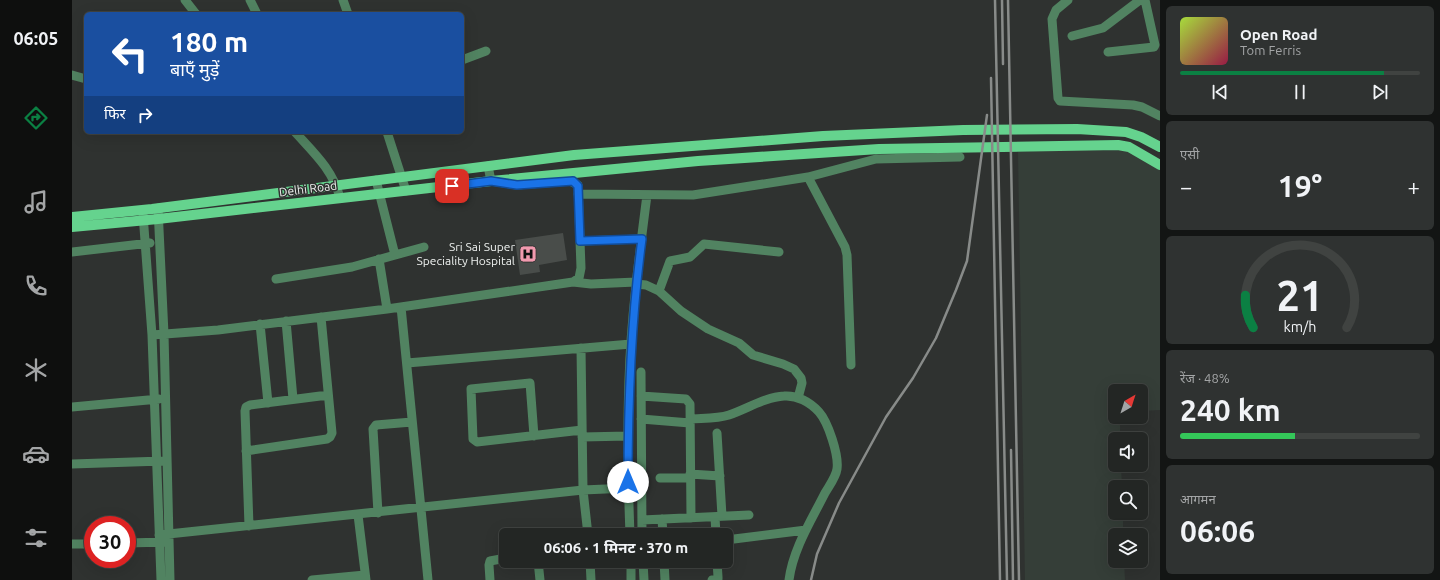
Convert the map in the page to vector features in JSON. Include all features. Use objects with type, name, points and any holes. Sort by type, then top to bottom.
[{"type":"main road","points":[[72,217],[143,215],[158,208],[552,158],[824,136],[963,130],[1077,129],[1126,132],[1141,137],[1160,147]]},
{"type":"main road","name":"Delhi Road","points":[[72,226],[143,215],[158,219],[548,175],[698,161],[879,149],[1109,144],[1129,147],[1160,165]]},
{"type":"street","points":[[185,0],[194,12]]},
{"type":"street","points":[[250,0],[257,12]]},
{"type":"street","points":[[343,0],[347,12]]},
{"type":"street","points":[[1068,0],[1056,10],[1052,19],[1058,98],[1060,100],[1133,106],[1142,108],[1160,116]]},
{"type":"street","points":[[1072,36],[1103,28],[1140,0]]},
{"type":"street","points":[[1108,52],[1154,47],[1155,45],[1145,0]]},
{"type":"street","points":[[464,59],[486,51]]},
{"type":"street","points":[[72,75],[84,78]]},
{"type":"street","points":[[297,134],[327,168],[337,185],[340,198]]},
{"type":"street","points":[[388,134],[406,191]]},
{"type":"street","points":[[578,194],[693,195],[808,177],[876,159],[960,157]]},
{"type":"street","points":[[488,166],[491,181],[517,185],[573,181],[578,186],[580,241],[579,278],[573,282]]},
{"type":"street","points":[[808,177],[847,255],[851,365]]},
{"type":"street","points":[[376,180],[395,255]]},
{"type":"street","points":[[642,528],[642,520],[633,483],[628,436],[631,344],[640,284],[642,239],[647,195]]},
{"type":"street","points":[[158,208],[164,334],[165,399],[162,461],[164,538],[161,580]]},
{"type":"street","points":[[143,215],[155,399],[162,461]]},
{"type":"street","points":[[580,241],[642,239]]},
{"type":"street","points":[[72,252],[159,242]]},
{"type":"street","points":[[659,291],[670,261],[690,257],[704,244],[778,252]]},
{"type":"street","points":[[276,279],[352,266],[424,247]]},
{"type":"street","points":[[379,259],[387,309]]},
{"type":"street","points":[[152,335],[387,309],[573,282],[591,284],[640,284],[659,291],[681,311],[708,329],[739,343],[758,358],[783,364],[794,370],[801,378],[802,382],[798,398]]},
{"type":"street","points":[[401,307],[428,580]]},
{"type":"street","points":[[246,451],[327,439],[330,437],[332,432],[321,316]]},
{"type":"street","points":[[286,321],[293,399]]},
{"type":"street","points":[[260,324],[268,402]]},
{"type":"street","points":[[406,363],[631,344]]},
{"type":"street","points":[[581,348],[583,490],[587,528]]},
{"type":"street","points":[[630,528],[633,483],[641,419],[641,372]]},
{"type":"street","points":[[534,436],[530,384],[528,382],[471,389],[475,441],[582,434],[628,436]]},
{"type":"street","points":[[249,526],[246,407],[268,402],[328,395]]},
{"type":"street","points":[[641,396],[686,399],[690,404],[691,518]]},
{"type":"street","points":[[641,419],[690,421],[728,415],[775,398],[791,396],[798,398],[816,409],[826,421],[837,463],[836,473],[806,530],[793,561],[789,580]]},
{"type":"street","points":[[72,407],[165,399]]},
{"type":"street","points":[[378,513],[373,429],[376,425],[412,422]]},
{"type":"street","points":[[717,433],[720,476],[717,528]]},
{"type":"street","points":[[72,464],[162,461]]},
{"type":"street","points":[[660,478],[720,476]]},
{"type":"street","points":[[136,542],[249,526],[378,513],[633,483]]},
{"type":"street","points":[[314,580],[366,578],[358,515]]},
{"type":"street","points":[[642,520],[749,515]]},
{"type":"street","points":[[662,519],[663,528]]},
{"type":"street","points":[[733,539],[806,530]]},
{"type":"street","points":[[164,538],[170,580]]},
{"type":"street","points":[[72,544],[84,544]]},
{"type":"street","points":[[490,580],[490,561],[499,559]]},
{"type":"street","points":[[539,568],[540,580]]},
{"type":"street","points":[[590,568],[591,580]]},
{"type":"street","points":[[630,568],[631,580]]},
{"type":"street","points":[[643,568],[644,580]]},
{"type":"street","points":[[664,568],[665,580]]},
{"type":"street","points":[[712,580],[718,579],[717,568]]},
{"type":"shaded area","points":[[1134,145],[1160,163],[1160,410],[1148,411],[1148,384],[1108,384],[1108,424],[1120,424],[1120,432],[1108,432],[1108,472],[1121,472],[1122,480],[1108,480],[1108,520],[1123,520],[1123,528],[1108,528],[1108,568],[1124,568],[1125,580],[1025,580],[1018,152]]},
{"type":"building","points":[[563,233],[567,260],[539,265],[540,272],[520,275],[515,240]]},
{"type":"railway","points":[[995,0],[1007,580]]},
{"type":"railway","points":[[1002,0],[1003,64]]},
{"type":"railway","points":[[1008,0],[1019,580]]},
{"type":"railway","points":[[991,78],[1000,580]]},
{"type":"railway","points":[[811,580],[817,554],[839,503],[886,417],[913,378],[936,338],[967,261],[987,115]]},
{"type":"railway","points":[[1011,450],[1013,580]]},
{"type":"place","name":"Sri Sai Super Speciality Hospital","points":[[528,254]]},
{"type":"route","points":[[452,186],[491,181],[517,185],[573,181],[578,186],[580,241],[642,239],[636,282],[629,380],[628,482]]}]
